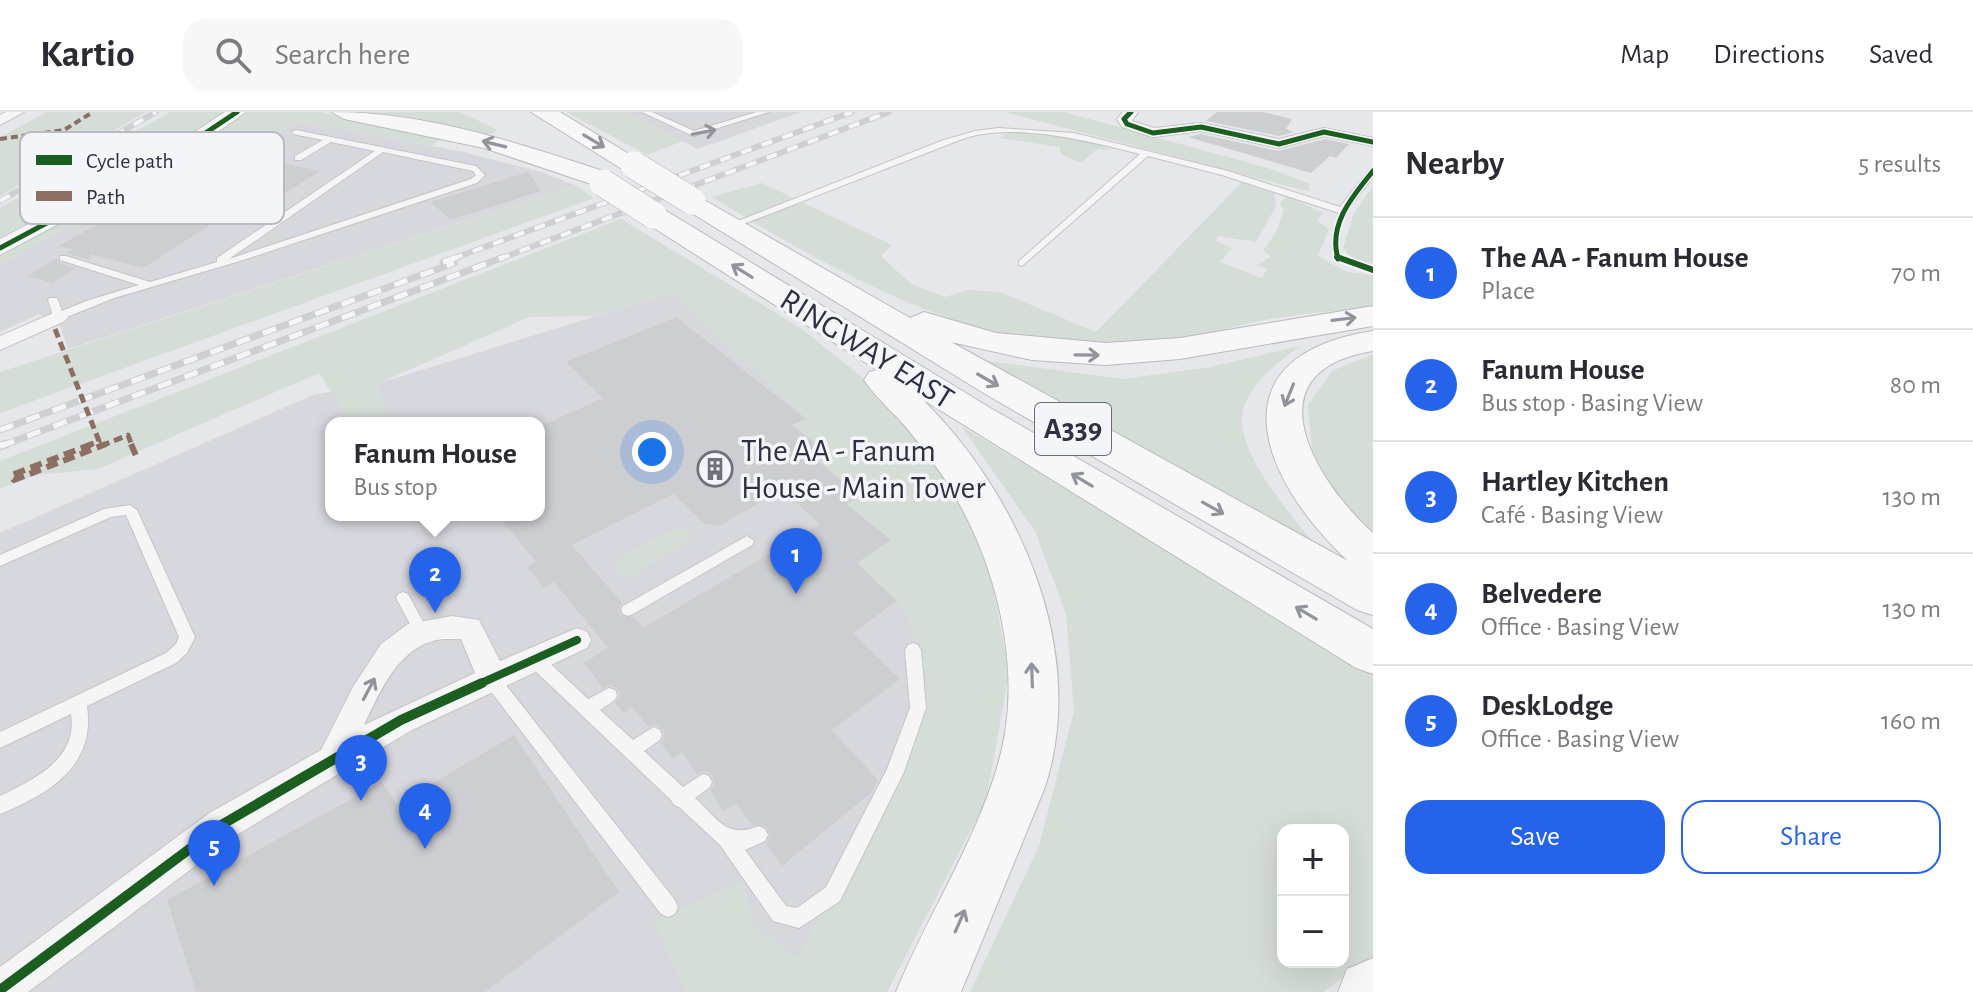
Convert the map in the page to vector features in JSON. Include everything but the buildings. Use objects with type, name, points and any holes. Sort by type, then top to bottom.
[{"type":"highway","points":[[344,112],[490,142],[598,180]]},
{"type":"highway","name":"RINGWAY EAST","points":[[548,114],[995,384],[1373,597]]},
{"type":"highway","name":"RINGWAY EAST","points":[[505,121],[979,418],[1373,653]]},
{"type":"highway","points":[[777,252],[941,329],[986,342],[1062,354],[1150,353],[1308,324],[1373,316]]},
{"type":"highway","points":[[799,306],[918,414],[956,461],[992,525],[1018,591],[1029,635],[1032,722],[1026,759],[988,859],[928,992]]},
{"type":"highway","points":[[1373,341],[1344,347],[1309,366],[1289,389],[1283,416],[1287,445],[1316,499],[1373,558]]},
{"type":"street","points":[[0,121],[17,112]]},
{"type":"street","points":[[207,132],[237,112]]},
{"type":"street","points":[[1131,112],[1124,119],[1127,124],[1143,131],[1167,133],[1190,128],[1213,128],[1277,151],[1324,132],[1373,142]]},
{"type":"street","points":[[1190,128],[1186,121],[1196,112]]},
{"type":"street","points":[[0,248],[45,224]]},
{"type":"street","points":[[0,344],[55,308]]},
{"type":"street","points":[[333,758],[375,677],[405,639],[437,627],[469,628],[478,641],[492,680]]},
{"type":"street","points":[[0,990],[223,824],[401,720],[585,635]]},
{"type":"lane","points":[[646,112],[693,134],[765,112]]},
{"type":"lane","points":[[733,225],[975,133],[1028,130],[1074,135],[1225,173],[1342,211],[1373,171]]},
{"type":"lane","points":[[55,308],[117,302],[140,290],[474,181],[481,175],[476,169],[296,132]]},
{"type":"lane","points":[[298,158],[330,139]]},
{"type":"lane","points":[[944,143],[945,156]]},
{"type":"lane","points":[[284,216],[381,150]]},
{"type":"lane","points":[[1022,263],[1146,153]]},
{"type":"lane","points":[[206,269],[272,224]]},
{"type":"lane","points":[[63,258],[153,286]]},
{"type":"lane","points":[[0,561],[109,512],[126,509],[134,514],[186,632],[186,643],[171,658],[0,740]]},
{"type":"lane","points":[[628,610],[747,541]]},
{"type":"lane","points":[[403,598],[422,633]]},
{"type":"lane","points":[[535,660],[726,839],[780,914],[799,918],[833,894],[895,772],[918,708],[913,650]]},
{"type":"lane","points":[[492,680],[668,907]]},
{"type":"lane","points":[[587,709],[609,695]]},
{"type":"lane","points":[[0,805],[50,777],[76,752],[85,730],[78,703]]},
{"type":"lane","points":[[631,751],[654,735]]},
{"type":"lane","points":[[680,799],[703,782]]},
{"type":"lane","points":[[726,839],[744,841],[759,835]]},
{"type":"shaded area","points":[[47,112],[146,112],[111,132],[20,132],[20,184],[0,196],[0,137]]},
{"type":"shaded area","points":[[170,112],[225,112],[196,132],[135,132]]},
{"type":"shaded area","points":[[248,112],[321,112],[443,138],[431,146],[297,122],[281,132],[216,132]]},
{"type":"shaded area","points":[[363,112],[460,112],[498,130],[488,135]]},
{"type":"shaded area","points":[[566,112],[625,112],[683,141],[647,155]]},
{"type":"shaded area","points":[[625,112],[801,112],[698,149]]},
{"type":"shaded area","points":[[1005,112],[1064,112],[1271,169],[1309,184],[1310,192]]},
{"type":"shaded area","points":[[271,117],[459,151],[541,172],[575,185],[68,349],[60,326],[39,314],[0,332],[0,264],[74,224],[284,224],[284,132],[243,132]]},
{"type":"shaded area","points":[[1010,132],[1075,138],[1111,150],[1098,149],[1081,163],[1061,154],[1060,147],[999,138]]},
{"type":"shaded area","points":[[1242,182],[1274,193],[1276,206],[1256,242],[1218,236],[1216,241],[1232,248],[1220,262],[1261,278],[1268,269],[1257,265],[1271,257],[1263,250],[1275,234],[1284,210],[1280,203],[1286,196],[1323,213],[1317,221],[1329,229],[1318,256],[1347,272],[1373,275],[1373,307],[1271,319],[1170,342],[1108,347],[1047,342],[988,330],[929,311],[817,258],[712,197],[762,183],[892,245],[881,256],[911,284],[945,297],[968,290],[1000,292],[1096,332]]},
{"type":"shaded area","points":[[575,185],[594,198],[0,413],[0,372]]},
{"type":"shaded area","points":[[1373,186],[1373,267],[1351,257],[1343,248],[1354,213]]},
{"type":"shaded area","points":[[20,197],[20,224],[25,224],[0,237],[0,208]]},
{"type":"shaded area","points":[[621,219],[801,328],[874,387],[929,446],[963,503],[991,574],[1009,673],[986,801],[887,992],[687,992],[653,921],[744,881],[752,922],[797,958],[878,807],[929,688],[907,613],[857,563],[891,539],[846,504],[860,496],[813,457],[792,425],[805,418],[671,293],[595,316],[529,317],[377,384],[386,417],[347,417],[319,373],[98,469],[37,475],[0,489],[0,461]]},
{"type":"shaded area","points":[[53,224],[74,224],[0,264],[0,252]]},
{"type":"shaded area","points":[[671,293],[843,412],[947,675],[822,992],[0,992],[0,533],[313,395],[376,384]]},
{"type":"shaded area","points":[[1300,346],[1256,385],[1244,406],[1242,417],[1244,433],[1259,469],[1320,550],[973,359],[1123,379],[1211,367]]},
{"type":"shaded area","points":[[1373,354],[1373,537],[1331,492],[1312,452],[1308,405],[1332,371]]},
{"type":"shaded area","points":[[961,426],[1373,676],[1373,958],[1323,992],[970,992],[1039,846],[1074,711],[1066,614],[1035,531]]},
{"type":"shaded area","points":[[675,529],[686,529],[692,540],[629,578],[618,574],[617,562],[645,542]]},
{"type":"railway","points":[[121,132],[156,112]]},
{"type":"railway","points":[[452,259],[852,112]]},
{"type":"railway","points":[[499,259],[889,112]]},
{"type":"railway","points":[[0,201],[20,190]]},
{"type":"railway","points":[[452,259],[458,257]]},
{"type":"railway","points":[[1,446],[504,257]]},
{"type":"railway","points":[[443,262],[452,259]]},
{"type":"railway","points":[[0,430],[454,263]]},
{"type":"railway","points":[[0,446],[6,444]]},
{"type":"marked path","points":[[56,132],[76,126],[93,112]]},
{"type":"marked path","points":[[0,139],[20,138]]},
{"type":"marked path","points":[[55,329],[99,441],[12,475],[14,480],[128,435],[137,458]]},
{"type":"cycle path","points":[[207,132],[237,112]]},
{"type":"cycle path","points":[[1131,112],[1124,119],[1127,124],[1153,133],[1201,127],[1279,144],[1324,132],[1373,142]]},
{"type":"cycle path","points":[[1373,171],[1344,212],[1335,235],[1338,259],[1373,270]]},
{"type":"cycle path","points":[[0,248],[45,224]]},
{"type":"cycle path","points":[[0,990],[223,824],[401,720],[577,640]]},
{"type":"place","name":"The AA - Fanum House - Main Tower","points":[[715,469]]},
{"type":"place","name":"The AA - Fanum House","points":[[796,594]]},
{"type":"place","name":"Fanum House","points":[[435,613]]},
{"type":"place","name":"Hartley Kitchen","points":[[361,801]]},
{"type":"place","name":"Belvedere","points":[[425,849]]},
{"type":"place","name":"DeskLodge","points":[[214,886]]}]
